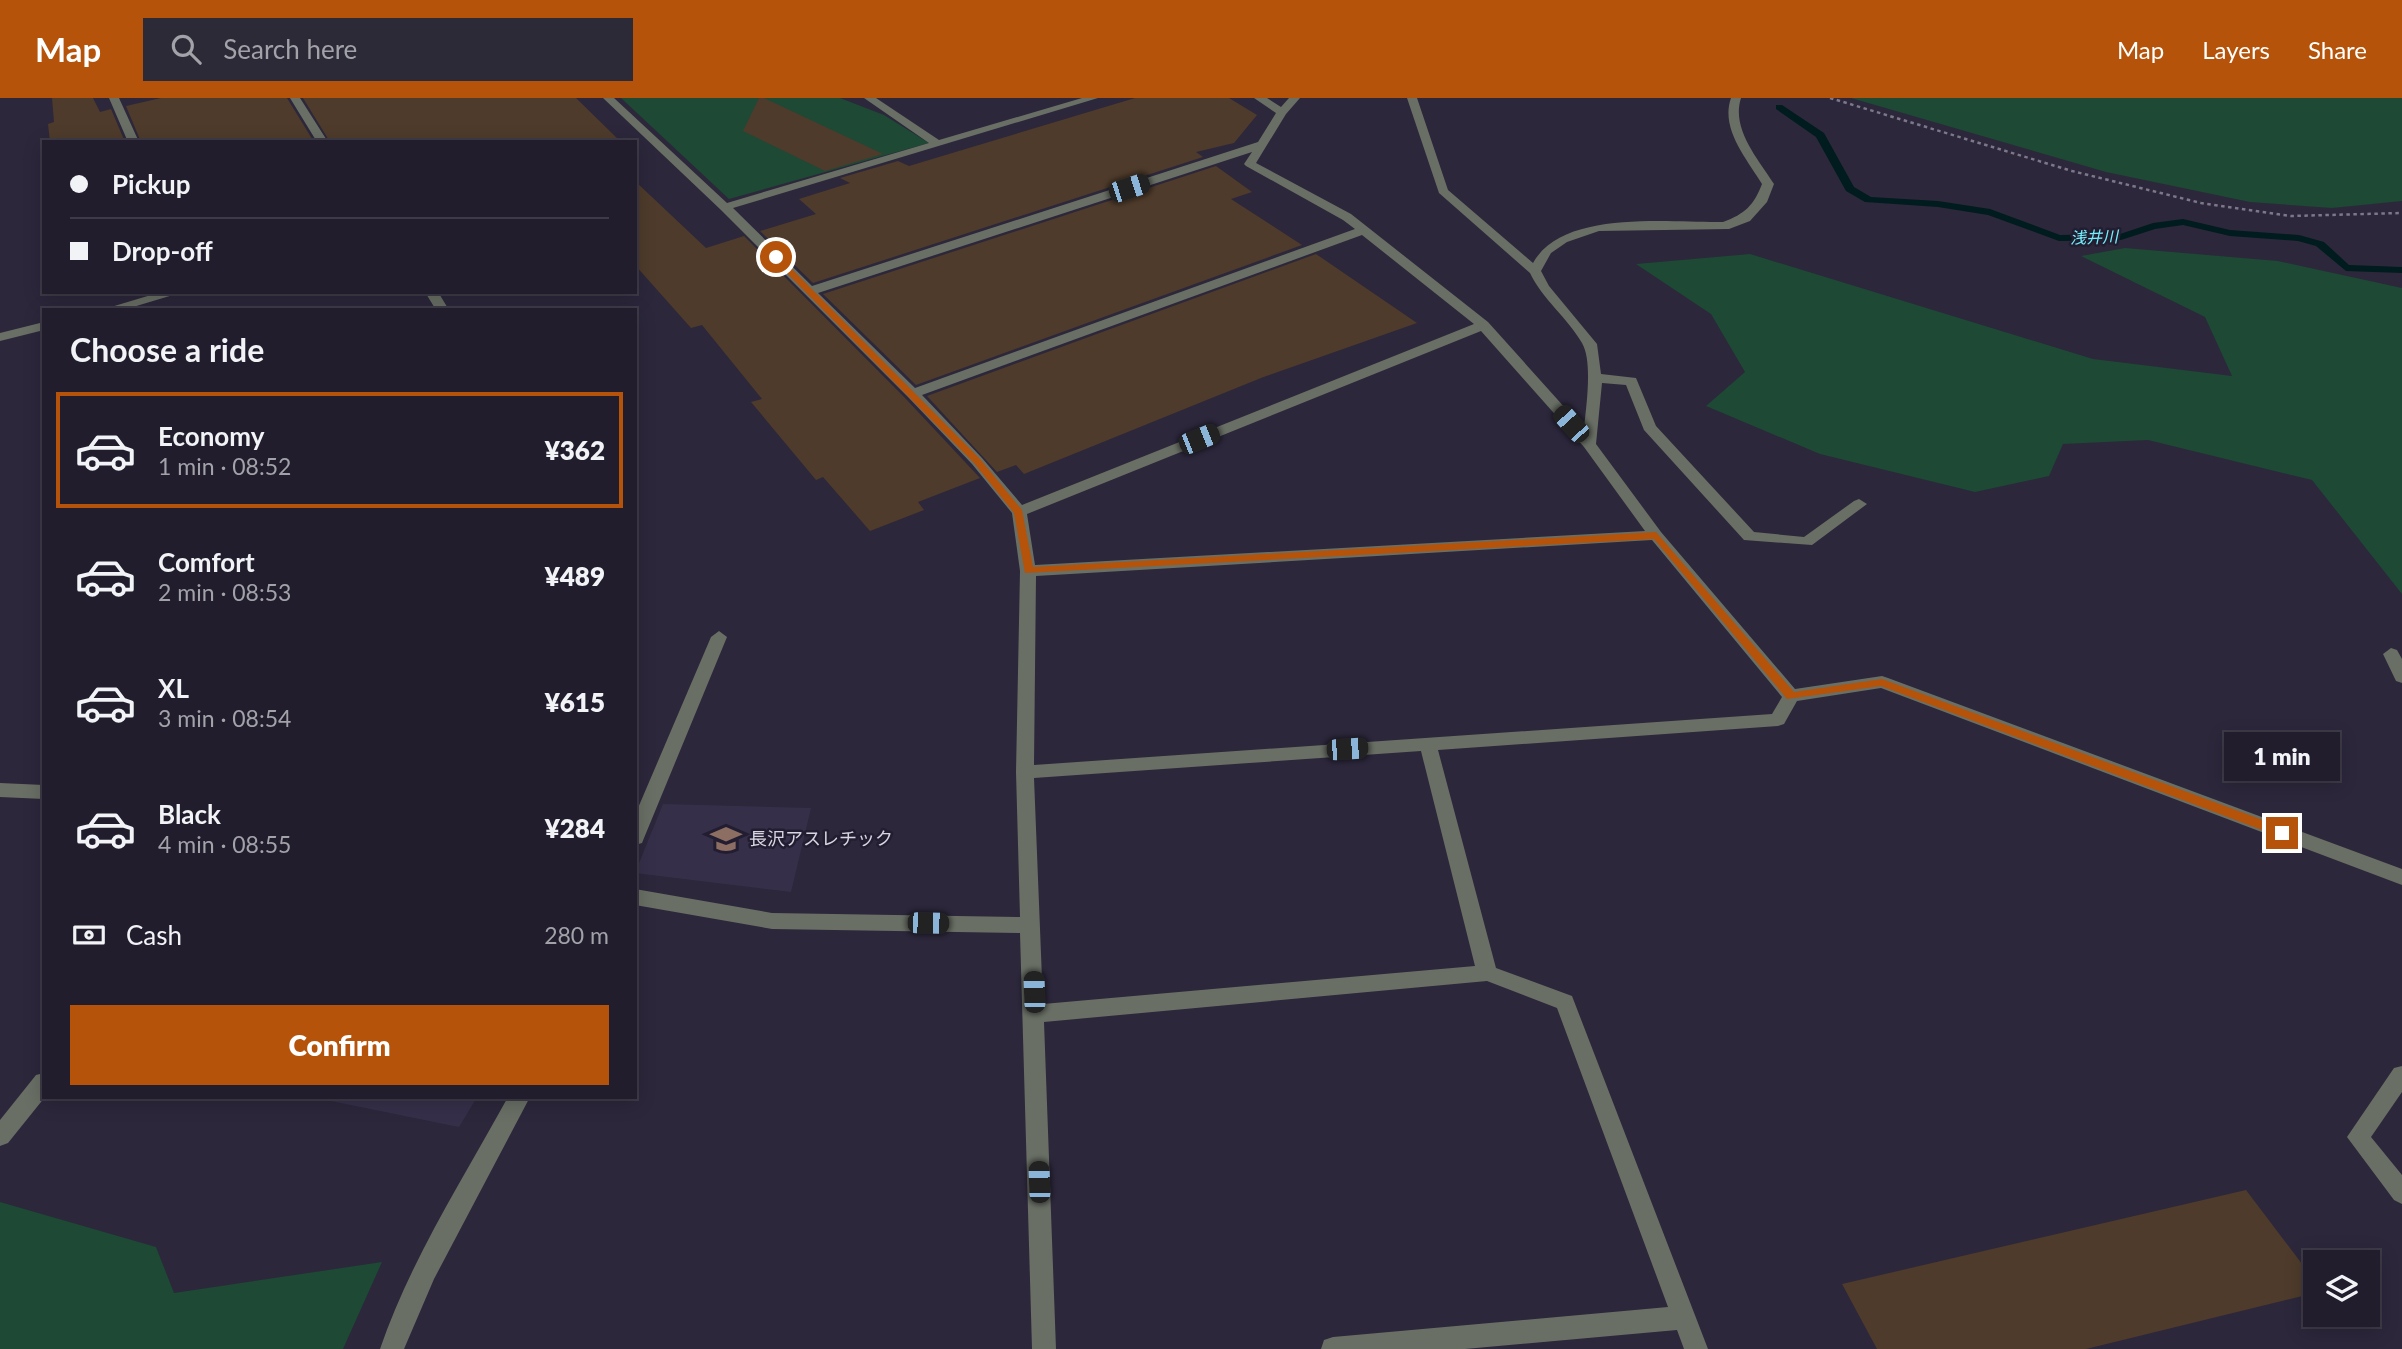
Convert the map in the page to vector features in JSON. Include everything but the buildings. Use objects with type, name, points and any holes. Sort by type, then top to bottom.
[{"type":"street","points":[[114,98],[133,140]]},
{"type":"street","points":[[295,98],[322,140]]},
{"type":"street","points":[[608,98],[725,206],[913,394],[977,461],[1019,512],[1028,571],[1025,772],[1044,1349]]},
{"type":"street","points":[[869,98],[935,142],[933,145]]},
{"type":"street","points":[[725,206],[1093,98]]},
{"type":"street","points":[[1259,98],[1282,112]]},
{"type":"street","points":[[1295,98],[1282,112],[1250,164],[1347,217],[1420,272],[1483,325],[1589,444],[1656,536],[1791,696]]},
{"type":"street","points":[[1412,98],[1443,191],[1535,271],[1543,287],[1590,344],[1595,378],[1589,444]]},
{"type":"street","points":[[1535,271],[1546,251],[1563,239],[1598,227],[1725,226],[1746,218],[1761,202],[1768,184],[1731,121],[1731,106],[1736,98]]},
{"type":"street","points":[[810,291],[1261,145]]},
{"type":"street","points":[[913,394],[1364,230]]},
{"type":"street","points":[[115,308],[169,294]]},
{"type":"street","points":[[1019,512],[1483,325]]},
{"type":"street","points":[[0,337],[42,326]]},
{"type":"street","points":[[1595,378],[1631,381],[1649,427],[1749,537],[1807,542],[1859,504]]},
{"type":"street","points":[[1028,571],[1656,536]]},
{"type":"street","points":[[637,833],[719,637]]},
{"type":"street","points":[[2391,654],[2402,677]]},
{"type":"street","points":[[1791,696],[1882,682],[2402,877]]},
{"type":"street","points":[[1025,772],[1778,720],[1791,696]]},
{"type":"street","points":[[1427,744],[1487,973]]},
{"type":"street","points":[[0,790],[42,792]]},
{"type":"street","points":[[637,897],[772,921],[1031,925]]},
{"type":"street","points":[[1034,1014],[1487,973],[1564,1002],[1696,1349]]},
{"type":"street","points":[[2402,1074],[2358,1136],[2402,1193]]},
{"type":"street","points":[[0,1136],[42,1084]]},
{"type":"street","points":[[392,1349],[400,1325],[426,1271],[518,1099]]},
{"type":"street","points":[[1333,1349],[1684,1317]]},
{"type":"path","points":[[1830,98],[2072,172],[2201,203],[2291,216],[2402,213]]},
{"type":"shaded area","name":"長沢アスレチック","points":[[663,804],[811,808],[791,892],[637,873]]},
{"type":"shaded area","points":[[321,1099],[476,1099],[459,1127]]},
{"type":"green space","points":[[621,98],[840,98],[884,115],[929,143],[729,199]]},
{"type":"green space","points":[[1851,98],[2402,98],[2402,201],[2332,208],[2250,202],[2106,172]]},
{"type":"green space","points":[[2125,248],[2278,261],[2402,288],[2402,594],[2312,480],[2148,440],[2063,444],[2049,476],[1975,492],[1820,454],[1706,406],[1745,372],[1711,314],[1636,264],[1750,254],[2093,359],[2232,376],[2205,317],[2081,256]]},
{"type":"green space","points":[[0,1202],[156,1247],[174,1293],[382,1262],[343,1349],[0,1349]]},
{"type":"waterway","name":"浅井川","points":[[1779,107],[1820,135],[1850,189],[1869,200],[1938,204],[1990,212],[2059,238],[2121,237],[2153,226],[2183,222],[2230,233],[2299,238],[2320,244],[2346,268],[2402,270]]},
{"type":"place","name":"長沢アスレチック","points":[[726,839]]},
{"type":"route","points":[[776,257],[977,461],[1019,512],[1028,571],[1656,536],[1791,696],[1882,682],[2282,833]]}]
